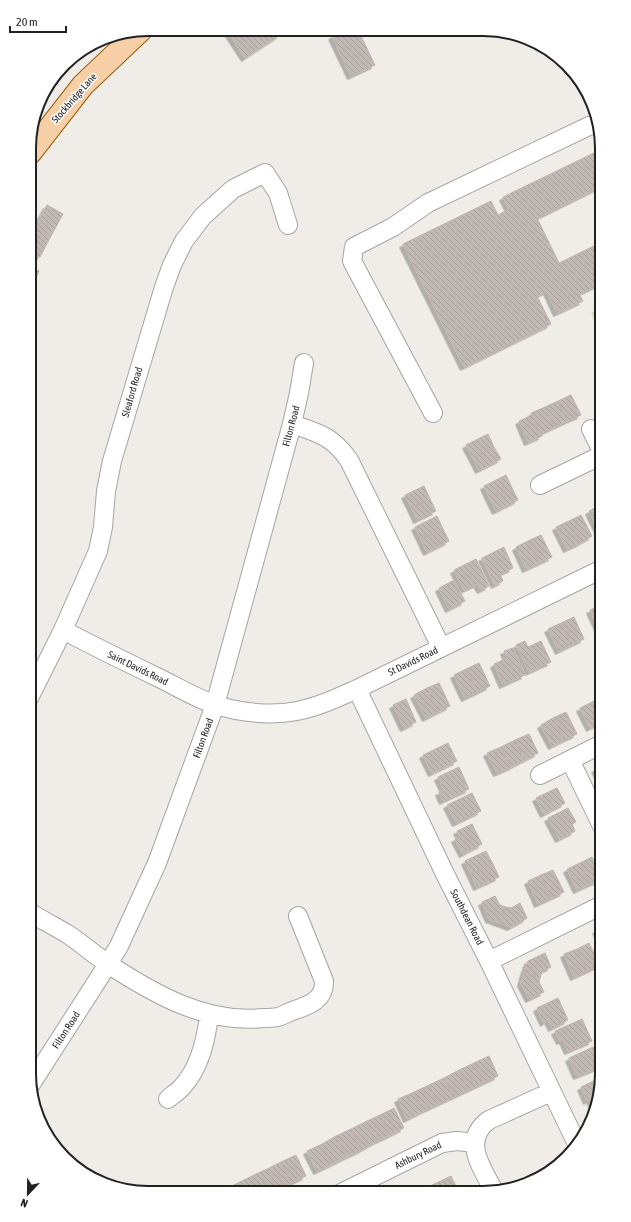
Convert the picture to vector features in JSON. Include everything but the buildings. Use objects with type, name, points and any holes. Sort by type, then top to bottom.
[{"type":"main road","name":"Stockbridge Lane","points":[[36,145],[82,85],[134,37]]},
{"type":"street","points":[[433,413],[352,261],[354,247],[393,226],[428,203],[592,125]]},
{"type":"street","name":"Sleaford Road","points":[[36,684],[63,630],[98,551],[106,491],[112,462],[164,287],[184,241],[203,216],[233,189],[265,173],[278,193],[288,225]]},
{"type":"street","name":"Filton Road","points":[[36,1076],[119,946],[157,863],[215,705],[292,424],[300,392],[304,363]]},
{"type":"street","points":[[292,424],[329,438],[337,444],[349,460],[441,648]]},
{"type":"street","points":[[591,429],[595,437]]},
{"type":"street","points":[[540,485],[595,458]]},
{"type":"street","name":"St Davids Road","points":[[215,705],[252,712],[284,713],[324,704],[595,572]]},
{"type":"street","name":"Saint Davids Road","points":[[63,630],[215,705]]},
{"type":"street","name":"Southdean Road","points":[[357,689],[445,874],[489,961],[574,1139]]},
{"type":"street","points":[[540,775],[595,748]]},
{"type":"street","points":[[570,760],[595,812]]},
{"type":"street","points":[[489,961],[595,908]]},
{"type":"street","points":[[36,916],[68,935],[108,964],[160,996],[210,1015],[232,1019],[253,1020],[277,1017],[316,1001],[325,988],[324,981],[298,916]]},
{"type":"street","points":[[168,1099],[182,1087],[192,1072],[204,1044],[210,1015]]},
{"type":"street","points":[[491,1186],[477,1158],[475,1143],[481,1126],[489,1120],[551,1092]]},
{"type":"street","name":"Ashbury Road","points":[[355,1186],[442,1143],[457,1141],[475,1143]]},
{"type":"green space","points":[[595,311],[595,322],[591,313]]}]
